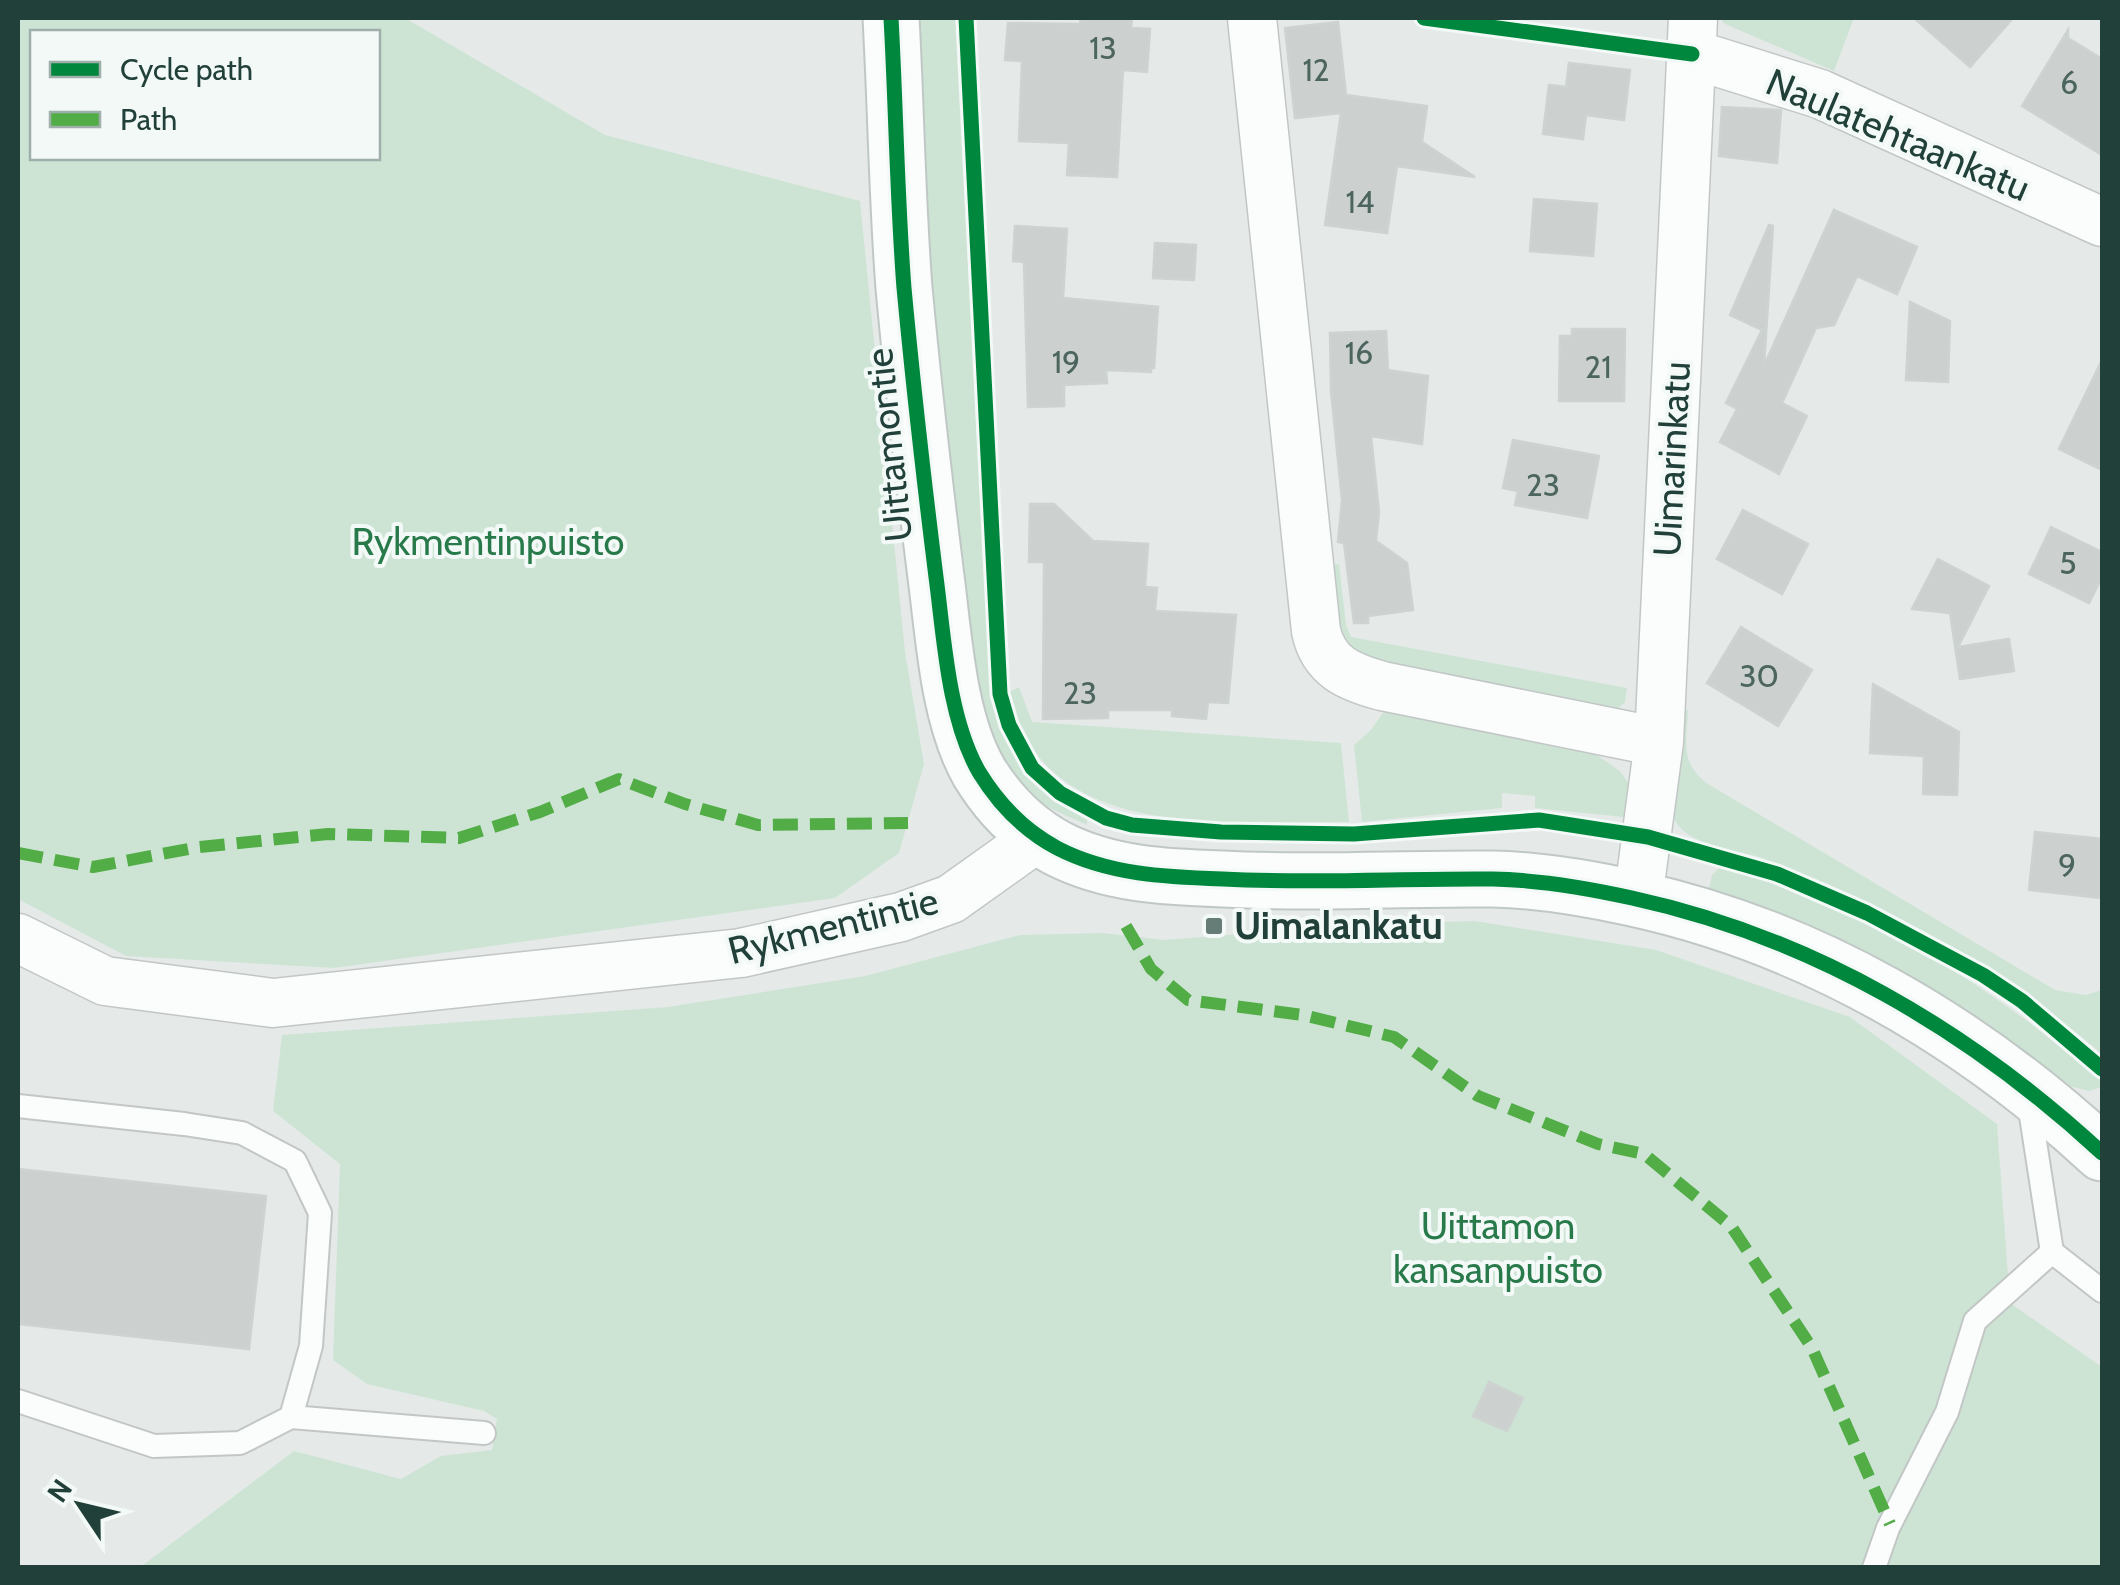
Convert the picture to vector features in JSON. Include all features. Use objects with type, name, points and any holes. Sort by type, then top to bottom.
[{"type":"street","name":"Uittamontie","points":[[891,18],[904,284],[948,665],[963,732],[978,771],[1002,803],[1038,837]]},
{"type":"street","points":[[1252,18],[1316,631],[1326,658],[1356,679],[1382,686],[1659,742]]},
{"type":"street","name":"Uimarinkatu","points":[[1638,900],[1659,742],[1692,36]]},
{"type":"street","name":"Naulatehtaankatu","points":[[1692,36],[2102,222]]},
{"type":"street","points":[[1038,837],[1092,862],[1176,878],[1278,882],[1499,879],[1582,888],[1638,900],[1764,940],[1852,976],[1941,1025],[2098,1140]]},
{"type":"street","name":"Rykmentintie","points":[[18,938],[104,980],[273,1002],[759,949],[901,917],[952,899],[1038,837]]},
{"type":"lane","points":[[2027,1089],[2052,1252],[2102,1291]]},
{"type":"lane","points":[[18,1106],[242,1134],[295,1161],[320,1214],[311,1346],[291,1417]]},
{"type":"lane","points":[[1874,1568],[1890,1524],[1947,1412],[1975,1322],[2052,1252]]},
{"type":"lane","points":[[18,1402],[154,1446],[240,1444],[291,1417],[484,1433]]},
{"type":"green space","name":"Rykmentinpuisto","points":[[18,18],[405,18],[605,135],[860,201],[905,652],[924,764],[899,853],[835,898],[334,968],[126,956],[18,899]]},
{"type":"green space","points":[[915,18],[955,18],[990,689],[1013,750],[1036,779],[1087,819],[1087,825],[1044,804],[1019,780],[993,734],[978,684],[932,338]]},
{"type":"green space","points":[[1722,18],[1854,18],[1834,71],[1723,23]]},
{"type":"green space","points":[[1339,564],[1351,637],[1627,688],[1625,702],[1616,710],[1374,666],[1340,644],[1330,566]]},
{"type":"green space","points":[[1019,687],[1032,722],[1341,743],[1349,822],[1198,821],[1147,814],[1100,800],[1059,777],[1028,742],[1009,692]]},
{"type":"green space","points":[[1387,707],[1588,749],[1620,771],[1635,793],[1633,818],[1535,808],[1535,796],[1502,793],[1502,808],[1362,822],[1354,745],[1371,730]]},
{"type":"green space","points":[[1688,710],[1689,760],[1708,784],[2055,990],[2086,995],[2102,990],[2102,1054],[1985,967],[1901,919],[1814,878],[1685,832],[1673,815],[1671,787],[1676,711]]},
{"type":"green space","points":[[1719,868],[1824,902],[1923,952],[2017,1013],[2102,1082],[2102,1087],[2089,1091],[2069,1086],[1989,1025],[1868,953],[1709,889],[1712,875]]},
{"type":"green space","name":"Uittamon kansanpuisto","points":[[1475,921],[1656,950],[1850,1017],[1997,1124],[2010,1303],[2102,1367],[2102,1567],[139,1568],[294,1451],[401,1479],[441,1456],[492,1450],[497,1419],[484,1411],[367,1384],[333,1360],[340,1164],[273,1111],[282,1035],[668,1007],[865,976],[1020,935],[1103,933],[1165,940],[1364,924]]},
{"type":"building","points":[[1081,18],[1132,18],[1131,28],[1150,29],[1147,72],[1123,70],[1117,177],[1067,175],[1069,143],[1019,141],[1022,61],[1005,60],[1008,23],[1080,24]]},
{"type":"building","points":[[1914,18],[2013,18],[1970,67]]},
{"type":"building","points":[[1338,22],[1346,95],[1427,106],[1422,142],[1475,177],[1397,166],[1387,233],[1325,225],[1341,113],[1295,118],[1285,28]]},
{"type":"building","points":[[2068,30],[2068,38],[2102,59],[2102,155],[2022,106]]},
{"type":"building","points":[[1569,63],[1630,70],[1624,120],[1586,115],[1583,139],[1543,134],[1549,85],[1566,87]]},
{"type":"building","points":[[1722,107],[1781,110],[1777,163],[1719,156]]},
{"type":"building","points":[[1534,199],[1597,204],[1593,256],[1530,251]]},
{"type":"building","points":[[1834,210],[1917,247],[1897,294],[1857,276],[1834,325],[1816,328],[1782,403],[1807,416],[1779,474],[1720,442],[1737,409],[1726,403],[1762,330],[1730,315],[1769,225],[1773,226],[1764,366]]},
{"type":"building","points":[[1015,226],[1067,229],[1063,298],[1158,307],[1151,372],[1106,370],[1107,383],[1064,385],[1064,406],[1028,407],[1024,262],[1013,261]]},
{"type":"building","points":[[1155,243],[1196,245],[1194,280],[1153,278]]},
{"type":"building","points":[[1910,302],[1950,321],[1948,382],[1906,380]]},
{"type":"building","points":[[1572,329],[1625,329],[1624,401],[1559,401],[1560,336],[1572,336]]},
{"type":"building","points":[[1386,331],[1388,370],[1428,376],[1422,444],[1371,436],[1379,512],[1376,541],[1407,563],[1413,610],[1368,616],[1368,623],[1354,623],[1344,543],[1338,542],[1342,500],[1331,391],[1330,333]]},
{"type":"building","points":[[2102,360],[2102,470],[2059,449]]},
{"type":"building","points":[[1513,440],[1599,456],[1587,518],[1515,505],[1518,491],[1503,488]]},
{"type":"building","points":[[1030,504],[1054,504],[1093,541],[1148,544],[1145,587],[1157,588],[1155,611],[1236,615],[1228,703],[1208,702],[1206,719],[1172,716],[1172,710],[1108,710],[1108,718],[1043,719],[1044,562],[1029,562]]},
{"type":"building","points":[[1743,510],[1808,544],[1782,594],[1717,559]]},
{"type":"building","points":[[2051,527],[2102,552],[2102,577],[2089,603],[2029,574]]},
{"type":"building","points":[[1938,559],[1989,586],[1958,647],[2009,639],[2014,671],[1960,679],[1950,613],[1912,609]]},
{"type":"building","points":[[1741,627],[1812,670],[1778,726],[1707,683]]},
{"type":"building","points":[[1873,684],[1959,732],[1957,795],[1923,794],[1924,756],[1870,753]]},
{"type":"building","points":[[2035,832],[2102,839],[2102,898],[2029,890]]},
{"type":"building","points":[[18,1169],[266,1196],[249,1349],[18,1324]]},
{"type":"building","points":[[1489,1382],[1523,1398],[1507,1431],[1473,1416]]},
{"type":"marked path","points":[[18,853],[93,867],[199,847],[328,834],[459,838],[540,812],[619,779],[758,825],[908,823]]},
{"type":"marked path","points":[[1126,926],[1151,969],[1188,1000],[1303,1015],[1394,1037],[1478,1096],[1598,1144],[1644,1154],[1731,1226],[1812,1348],[1890,1524]]},
{"type":"cycle path","points":[[891,18],[904,288],[949,677],[969,751],[986,783],[1013,815],[1057,848],[1097,864],[1138,873],[1257,880],[1528,881],[1615,894],[1698,915],[1824,963],[1884,994],[1998,1067],[2102,1153]]},
{"type":"cycle path","points":[[966,18],[1000,694],[1009,725],[1032,768],[1060,793],[1106,818],[1132,825],[1221,832],[1354,834],[1539,820],[1648,837],[1777,874],[1867,913],[1983,975],[2022,1001],[2102,1069]]},
{"type":"cycle path","points":[[1424,18],[1692,54]]},
{"type":"place","name":"Uimalankatu","points":[[1214,926]]}]
